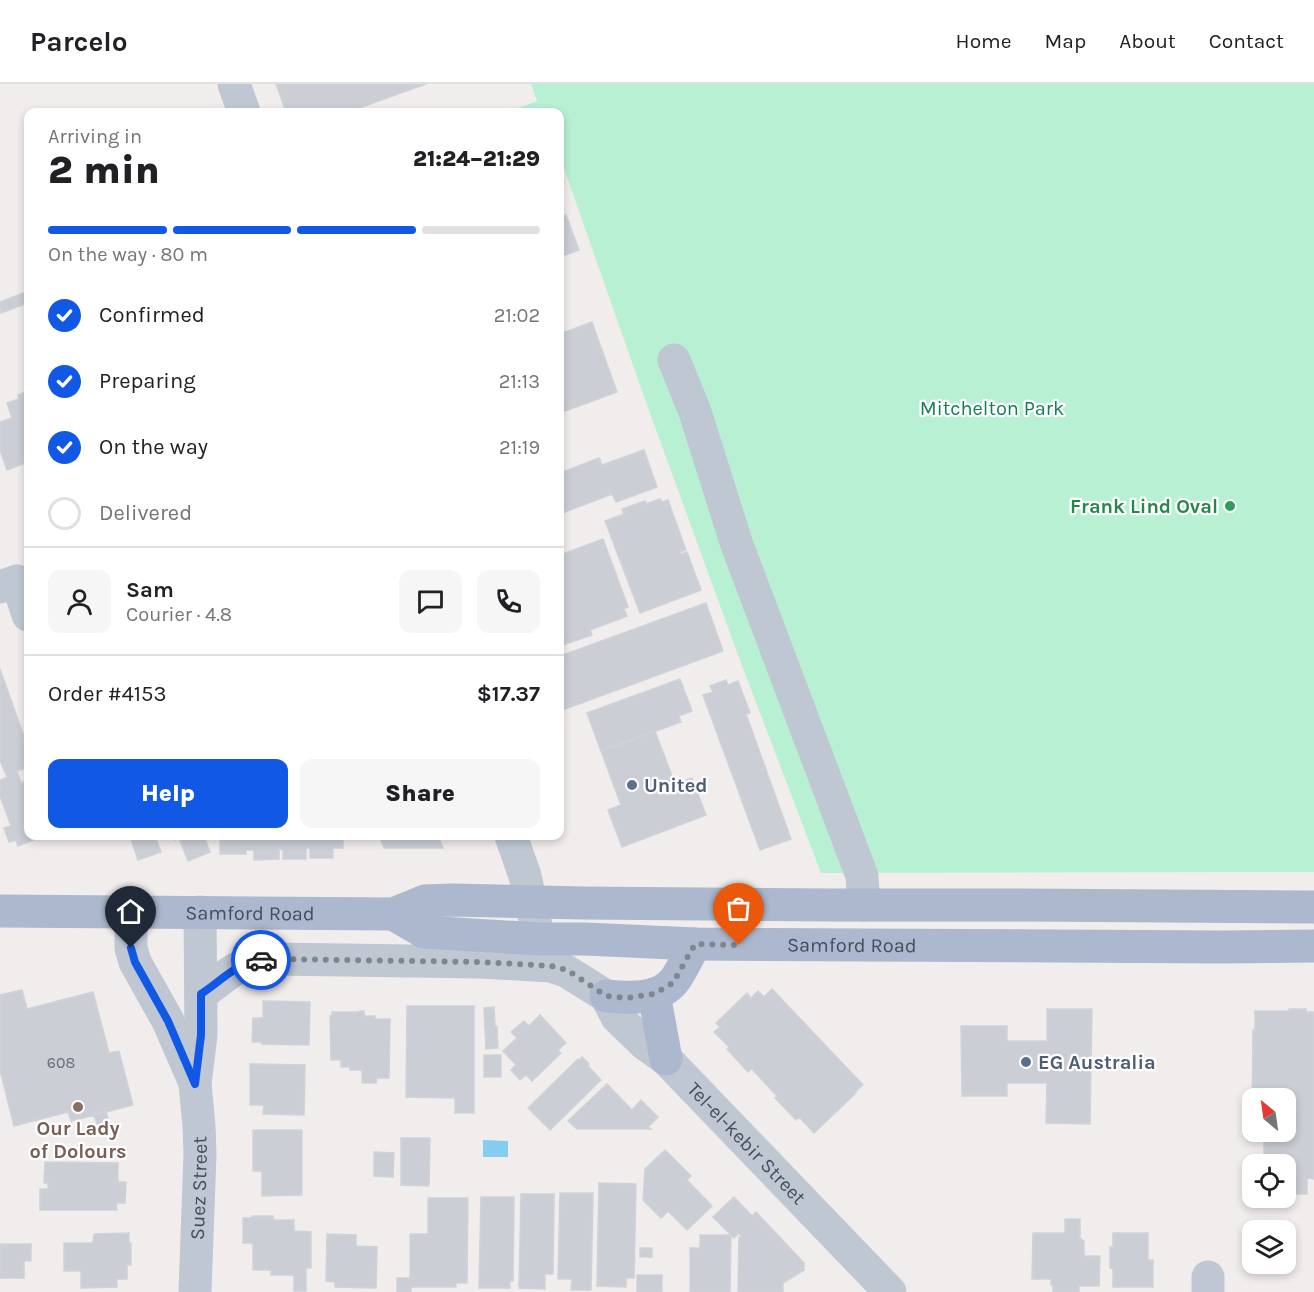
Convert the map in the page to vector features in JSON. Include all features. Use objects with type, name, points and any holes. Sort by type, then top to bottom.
[{"type":"main road","name":"Samford Road","points":[[0,911],[393,914],[425,901],[1314,907]]},
{"type":"main road","name":"Samford Road","points":[[393,914],[424,932],[539,939],[695,944],[1314,946]]},
{"type":"main road","points":[[606,996],[626,998],[654,994],[673,983],[695,944]]},
{"type":"main road","points":[[654,994],[666,1059]]},
{"type":"street","points":[[234,84],[243,108]]},
{"type":"street","points":[[674,360],[695,412],[737,546],[862,876],[864,905]]},
{"type":"street","points":[[0,587],[16,581],[24,604]]},
{"type":"street","points":[[513,840],[522,863],[539,939]]},
{"type":"street","name":"Suez Street","points":[[131,912],[131,948],[135,962],[168,1021],[195,1084]]},
{"type":"street","name":"Suez Street","points":[[195,1292],[200,1154],[195,1084],[201,1035],[200,912]]},
{"type":"street","points":[[201,994],[227,974],[245,964],[273,959],[481,962],[551,966],[567,970],[606,996]]},
{"type":"street","name":"Tel-el-kebir Street","points":[[606,996],[617,1017],[645,1044],[666,1059],[890,1292]]},
{"type":"green space","name":"Mitchelton Park","points":[[531,84],[1314,84],[1314,872],[821,873],[738,655],[564,168],[564,108],[518,108],[537,101]]},
{"type":"water","points":[[483,1140],[508,1141],[508,1157],[483,1157]]},
{"type":"building","points":[[276,84],[426,84],[359,108],[285,108]]},
{"type":"building","points":[[566,215],[579,250],[564,256],[564,216]]},
{"type":"building","points":[[24,293],[24,304],[1,313],[0,302]]},
{"type":"building","points":[[592,322],[617,392],[564,412],[564,332]]},
{"type":"building","points":[[24,393],[24,464],[7,470],[0,450],[0,422],[12,418],[7,403],[19,399],[18,395]]},
{"type":"building","points":[[644,450],[657,487],[616,502],[612,494],[564,512],[564,471],[599,458],[602,465]]},
{"type":"building","points":[[660,499],[662,502],[668,500],[686,550],[680,552],[681,554],[687,552],[701,590],[640,613],[605,521],[624,514],[622,509],[645,501],[646,504]]},
{"type":"building","points":[[603,539],[628,607],[624,609],[627,616],[590,630],[592,635],[564,645],[564,554]]},
{"type":"building","points":[[706,603],[723,651],[564,710],[564,655]]},
{"type":"building","points":[[0,669],[24,737],[24,768],[17,771],[21,783],[24,782],[24,840],[33,840],[18,846],[16,840],[9,842],[4,828],[11,826],[0,796],[0,780],[7,777],[0,760]]},
{"type":"building","points":[[680,679],[692,711],[679,716],[681,722],[601,751],[587,713]]},
{"type":"building","points":[[726,680],[728,685],[738,681],[750,713],[746,714],[791,839],[760,850],[703,695],[713,692],[710,686]]},
{"type":"building","points":[[655,731],[675,784],[692,778],[706,815],[622,847],[608,810],[621,805],[601,751]]},
{"type":"building","points":[[131,840],[156,840],[161,852],[138,860]]},
{"type":"building","points":[[180,840],[206,840],[210,852],[188,861]]},
{"type":"building","points":[[220,840],[343,840],[343,848],[333,848],[333,858],[310,858],[310,848],[306,848],[306,859],[283,859],[283,850],[279,849],[279,859],[254,860],[254,850],[246,850],[246,854],[220,854]]},
{"type":"building","points":[[381,840],[440,840],[443,848],[384,848]]},
{"type":"building","points":[[772,989],[863,1085],[814,1133],[799,1117],[796,1120],[752,1069],[748,1072],[714,1032],[720,1027],[716,1023],[747,993],[751,998],[758,991],[764,997]]},
{"type":"building","points":[[22,990],[27,1009],[93,992],[109,1053],[119,1051],[133,1105],[71,1121],[68,1112],[14,1126],[0,1070],[0,995]]},
{"type":"building","points":[[263,1001],[310,1002],[309,1045],[252,1042],[253,1018],[263,1018]]},
{"type":"building","points":[[407,1006],[474,1006],[474,1113],[455,1113],[455,1098],[406,1097]]},
{"type":"building","points":[[494,1007],[498,1048],[486,1049],[484,1008]]},
{"type":"building","name":"EG Australia","points":[[1047,1009],[1092,1009],[1090,1124],[1046,1123],[1047,1083],[1007,1083],[1007,1096],[962,1096],[961,1026],[1007,1026],[1007,1041],[1047,1041]]},
{"type":"building","points":[[1306,1009],[1306,1012],[1314,1012],[1314,1179],[1307,1178],[1307,1194],[1296,1194],[1296,1154],[1264,1154],[1264,1142],[1296,1142],[1296,1088],[1252,1088],[1255,1011]]},
{"type":"building","points":[[364,1011],[364,1016],[375,1016],[375,1019],[390,1019],[389,1078],[377,1078],[376,1083],[362,1083],[362,1070],[350,1070],[350,1067],[341,1067],[341,1060],[331,1060],[330,1016],[332,1012]]},
{"type":"building","points":[[540,1015],[566,1043],[558,1050],[561,1053],[532,1081],[526,1075],[520,1080],[511,1070],[516,1065],[503,1051],[517,1038],[511,1032],[524,1021],[529,1026]]},
{"type":"building","points":[[484,1055],[501,1055],[501,1077],[484,1077]]},
{"type":"building","points":[[582,1057],[601,1080],[550,1130],[528,1108]]},
{"type":"building","points":[[250,1064],[305,1065],[304,1115],[263,1114],[264,1105],[250,1105]]},
{"type":"building","points":[[607,1084],[632,1110],[641,1100],[658,1117],[648,1127],[651,1129],[577,1129],[568,1121]]},
{"type":"building","points":[[106,1111],[110,1127],[99,1130],[94,1115]]},
{"type":"building","points":[[253,1130],[302,1130],[302,1195],[262,1196],[262,1171],[253,1171]]},
{"type":"building","points":[[401,1138],[430,1138],[429,1186],[401,1185]]},
{"type":"building","points":[[665,1150],[691,1176],[687,1180],[712,1206],[687,1230],[668,1211],[661,1218],[643,1200],[645,1169]]},
{"type":"building","points":[[374,1152],[394,1153],[393,1177],[374,1176]]},
{"type":"building","points":[[45,1162],[118,1163],[118,1182],[126,1182],[125,1203],[116,1203],[117,1210],[40,1210],[40,1189],[48,1189],[48,1183],[44,1183]]},
{"type":"building","points":[[599,1183],[636,1184],[634,1278],[626,1278],[626,1287],[597,1286]]},
{"type":"building","points":[[560,1193],[593,1193],[591,1290],[571,1290],[572,1279],[558,1279]]},
{"type":"building","points":[[521,1194],[554,1194],[553,1274],[545,1274],[545,1289],[519,1288]]},
{"type":"building","points":[[481,1197],[514,1197],[513,1281],[510,1281],[510,1288],[479,1288]]},
{"type":"building","points":[[734,1197],[752,1216],[756,1212],[804,1263],[804,1270],[783,1283],[783,1292],[738,1292],[739,1237],[742,1237],[739,1233],[734,1238],[713,1217]]},
{"type":"building","points":[[428,1198],[468,1198],[467,1283],[456,1283],[456,1287],[411,1287],[411,1292],[397,1292],[397,1278],[410,1278],[410,1234],[428,1234]]},
{"type":"building","points":[[252,1216],[273,1216],[273,1220],[294,1220],[294,1231],[311,1232],[311,1268],[306,1268],[306,1291],[294,1291],[294,1275],[271,1275],[271,1270],[253,1270],[253,1243],[243,1243],[243,1218],[252,1218]]},
{"type":"building","points":[[1065,1219],[1080,1219],[1080,1238],[1084,1241],[1084,1256],[1100,1256],[1099,1286],[1079,1286],[1079,1292],[1053,1292],[1051,1279],[1032,1279],[1033,1233],[1065,1233]]},
{"type":"building","points":[[129,1233],[131,1265],[127,1265],[127,1279],[117,1279],[117,1287],[81,1288],[81,1271],[64,1271],[64,1243],[93,1243],[94,1234]]},
{"type":"building","points":[[1113,1233],[1148,1233],[1148,1260],[1153,1260],[1153,1287],[1113,1287],[1110,1247],[1113,1247]]},
{"type":"building","points":[[327,1234],[356,1235],[356,1246],[377,1247],[376,1288],[335,1287],[335,1282],[326,1281]]},
{"type":"building","points":[[700,1235],[731,1235],[730,1292],[690,1292],[690,1248],[700,1248]]},
{"type":"building","points":[[0,1244],[31,1244],[31,1261],[24,1261],[24,1278],[0,1278]]},
{"type":"building","points":[[640,1248],[652,1248],[652,1257],[640,1257]]},
{"type":"building","points":[[637,1275],[662,1275],[662,1292],[637,1292]]},
{"type":"way so far","points":[[261,960],[481,962],[551,966],[567,970],[606,996],[626,998],[654,994],[673,983],[695,944],[739,945]]},
{"type":"place","name":"Frank Lind Oval","points":[[1230,506]]},
{"type":"place","name":"United","points":[[632,785]]},
{"type":"place","name":"EG Australia","points":[[1026,1062]]},
{"type":"place","name":"Our Lady of Dolours","points":[[78,1107]]},
{"type":"route","points":[[131,948],[135,962],[168,1021],[195,1084],[201,1035],[201,994],[227,974],[245,964],[261,960]]}]
